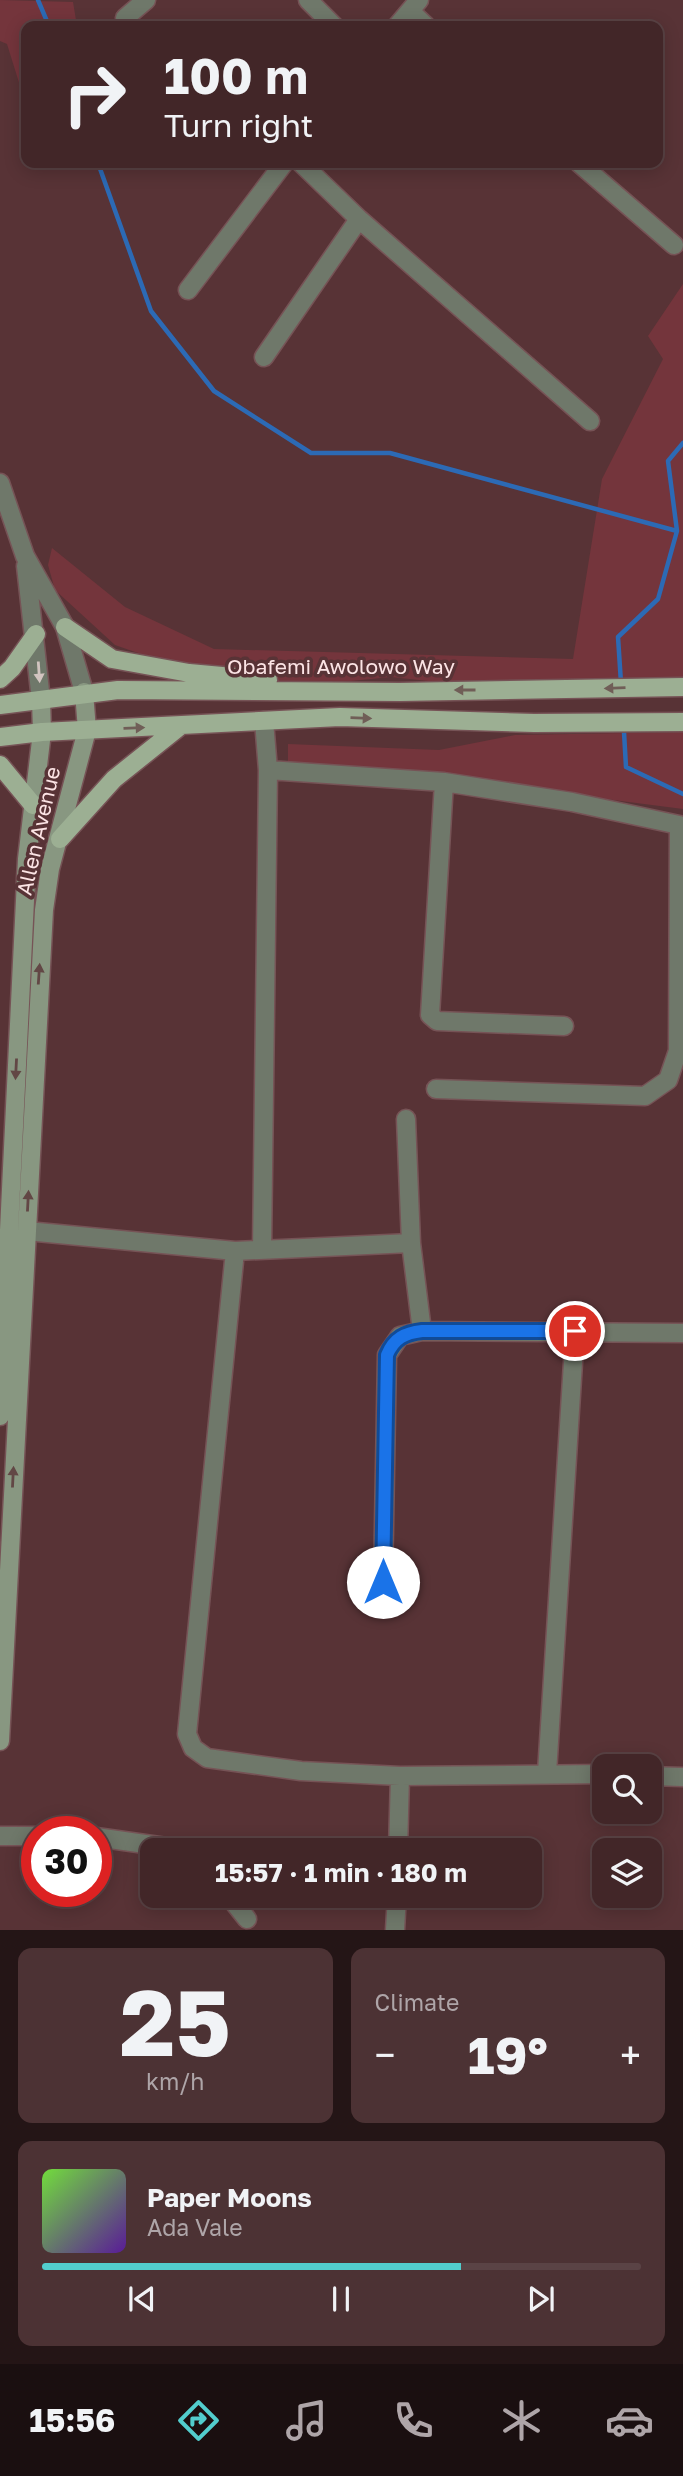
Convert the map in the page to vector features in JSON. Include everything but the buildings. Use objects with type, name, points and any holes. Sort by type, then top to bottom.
[{"type":"main road","points":[[65,627],[105,656],[147,667],[400,692]]},
{"type":"main road","points":[[0,679],[12,668],[36,634]]},
{"type":"main road","name":"Obafemi Awolowo Way","points":[[0,705],[84,692],[176,688],[400,692],[683,687]]},
{"type":"main road","name":"Allen Avenue","points":[[0,1741],[44,910],[50,869],[87,730],[84,692]]},
{"type":"main road","name":"Allen Avenue","points":[[0,1416],[21,975],[33,804],[42,732],[41,700]]},
{"type":"main road","points":[[0,737],[42,732],[340,717],[534,723],[683,722]]},
{"type":"main road","points":[[60,839],[114,779],[179,727]]},
{"type":"main road","points":[[0,765],[33,804]]},
{"type":"street","points":[[125,18],[146,0]]},
{"type":"street","points":[[308,0],[329,21]]},
{"type":"street","points":[[401,21],[414,6]]},
{"type":"street","points":[[188,290],[280,168]]},
{"type":"street","points":[[305,168],[359,219],[590,421]]},
{"type":"street","points":[[585,168],[674,245]]},
{"type":"street","points":[[264,357],[359,219]]},
{"type":"street","points":[[0,483],[25,556],[65,627],[84,692]]},
{"type":"street","points":[[25,556],[36,634],[41,700]]},
{"type":"street","points":[[262,1250],[268,770],[264,720]]},
{"type":"street","points":[[268,770],[444,782],[572,802],[681,825],[678,1051],[668,1080],[645,1096],[436,1089]]},
{"type":"street","points":[[444,782],[430,1015],[437,1021],[564,1026]]},
{"type":"street","points":[[406,1119],[411,1242],[422,1331]]},
{"type":"street","points":[[27,1231],[235,1251],[411,1242]]},
{"type":"street","points":[[235,1251],[187,1734],[193,1748],[207,1758],[301,1771],[400,1776],[592,1774]]},
{"type":"street","points":[[383,1582],[387,1355],[400,1336],[422,1331],[683,1333]]},
{"type":"street","points":[[547,1773],[575,1331]]},
{"type":"street","points":[[398,1838],[400,1776]]},
{"type":"street","points":[[662,1776],[683,1777]]},
{"type":"street","points":[[0,1836],[21,1836]]},
{"type":"street","points":[[112,1839],[140,1843]]},
{"type":"street","points":[[238,1908],[247,1919]]},
{"type":"street","points":[[395,1930],[396,1908]]},
{"type":"shaded area","points":[[0,0],[73,2],[76,21],[21,21],[21,89],[7,44],[0,41]]},
{"type":"shaded area","points":[[683,284],[683,679],[456,684],[391,677],[282,688],[198,674],[115,645],[55,590],[48,565],[52,548],[125,607],[214,649],[573,659],[602,479],[663,359],[648,336]]},
{"type":"shaded area","points":[[683,732],[683,809],[426,776],[288,764],[288,744],[439,750],[515,735]]},
{"type":"waterway","points":[[38,0],[47,21]]},
{"type":"waterway","points":[[100,168],[151,311],[214,391],[311,453],[390,453],[677,531]]},
{"type":"waterway","points":[[621,683],[618,637],[658,599],[677,531],[668,461],[683,443]]},
{"type":"waterway","points":[[624,732],[626,767],[683,794]]},
{"type":"route","points":[[383,1582],[387,1355],[391,1345],[400,1336],[422,1331],[575,1331]]}]
